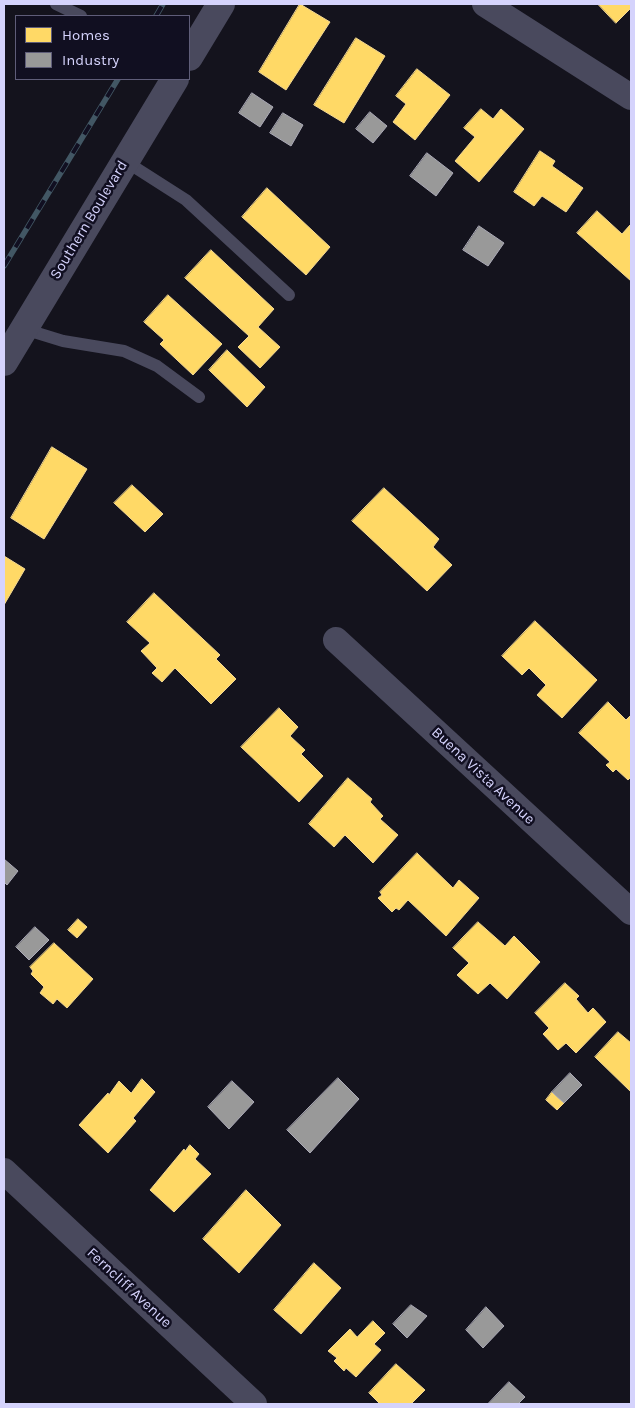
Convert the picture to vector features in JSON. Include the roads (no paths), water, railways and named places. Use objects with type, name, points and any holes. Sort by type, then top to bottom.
[{"type":"street","points":[[190,55],[221,4]]},
{"type":"street","points":[[485,4],[553,45],[631,97]]},
{"type":"street","name":"Southern Boulevard","points":[[4,362],[174,80]]},
{"type":"street","name":"Buena Vista Avenue","points":[[336,640],[631,912]]},
{"type":"street","name":"Ferncliff Avenue","points":[[4,1171],[254,1404]]},
{"type":"lane","points":[[56,4],[79,15]]},
{"type":"lane","points":[[125,161],[186,200],[289,295]]},
{"type":"lane","points":[[24,329],[63,341],[124,351],[157,366],[199,397]]},
{"type":"railway","points":[[157,15],[163,4]]},
{"type":"railway","points":[[4,266],[117,80]]}]
